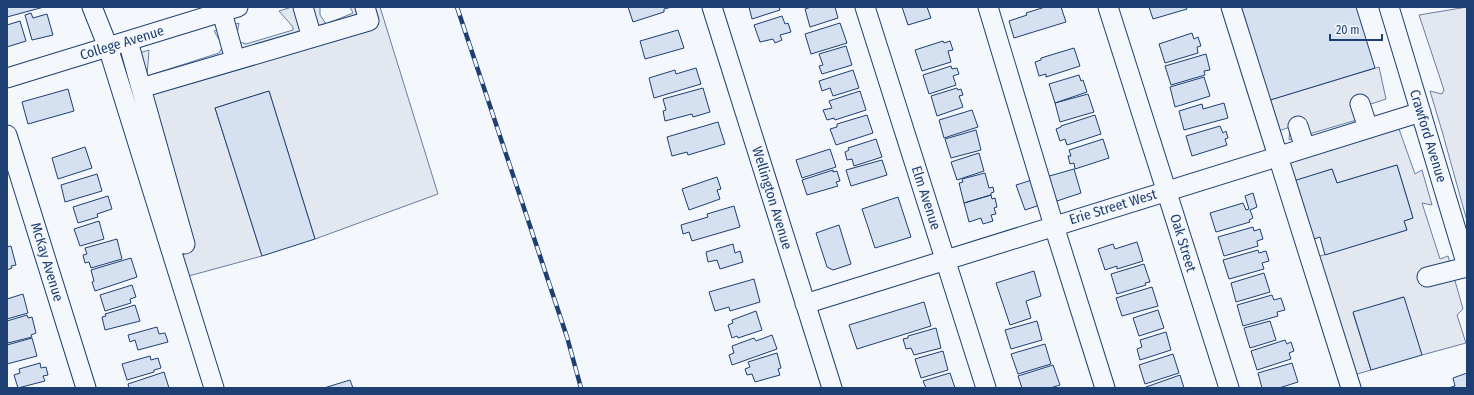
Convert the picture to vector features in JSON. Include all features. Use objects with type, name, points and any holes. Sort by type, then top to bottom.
[{"type":"street","points":[[92,7],[108,47],[214,388]]},
{"type":"street","points":[[303,7],[312,38]]},
{"type":"street","points":[[141,88],[368,21],[365,7]]},
{"type":"street","name":"Wellington Avenue","points":[[712,7],[832,388]]},
{"type":"street","name":"Elm Avenue","points":[[865,7],[986,388]]},
{"type":"street","points":[[988,7],[1105,388]]},
{"type":"street","name":"Oak Street","points":[[1108,7],[1229,388]]},
{"type":"street","points":[[1231,7],[1350,388]]},
{"type":"street","name":"Crawford Avenue","points":[[1389,7],[1467,266]]},
{"type":"street","points":[[230,9],[235,60]]},
{"type":"street","name":"College Avenue","points":[[7,78],[230,9]]},
{"type":"street","points":[[128,41],[185,244]]},
{"type":"street","points":[[1360,104],[1368,128]]},
{"type":"street","name":"Erie Street West","points":[[805,304],[1421,112]]},
{"type":"street","points":[[1298,126],[1305,148]]},
{"type":"street","name":"McKay Avenue","points":[[7,136],[86,388]]},
{"type":"street","points":[[1427,278],[1467,266]]},
{"type":"shaded area","points":[[292,7],[320,7],[320,15],[326,24],[353,13],[350,7],[380,7],[438,194],[315,239],[269,91],[215,108],[262,256],[185,277],[117,60],[149,50],[147,76],[219,53],[223,46],[214,31],[239,23],[237,34],[239,42],[246,44],[293,30],[293,27],[279,11]]},
{"type":"shaded area","points":[[1467,7],[1467,221],[1430,91],[1442,94],[1444,90],[1419,15]]},
{"type":"shaded area","points":[[1379,67],[1386,99],[1356,109],[1360,119],[1289,140],[1290,127],[1270,134],[1260,103]]},
{"type":"shaded area","points":[[1399,129],[1415,174],[1422,170],[1432,205],[1422,203],[1440,259],[1448,256],[1463,309],[1457,315],[1466,343],[1422,355],[1403,297],[1353,313],[1371,370],[1347,377],[1310,259],[1407,230],[1404,221],[1413,218],[1397,165],[1337,183],[1332,169],[1286,184],[1280,165],[1391,130]]},
{"type":"building","points":[[7,7],[44,7],[7,17]]},
{"type":"building","points":[[628,7],[672,7],[664,9],[664,12],[633,22]]},
{"type":"building","points":[[749,7],[779,7],[780,10],[752,19]]},
{"type":"building","points":[[811,7],[835,7],[838,18],[810,27],[805,9]]},
{"type":"building","points":[[902,7],[927,7],[931,18],[908,25]]},
{"type":"building","points":[[1045,7],[1061,7],[1066,22],[1014,38],[1009,21],[1027,15],[1026,13]]},
{"type":"building","points":[[1149,7],[1186,7],[1187,9],[1153,19]]},
{"type":"building","points":[[1239,7],[1356,7],[1375,68],[1267,101]]},
{"type":"building","points":[[31,13],[33,18],[47,14],[53,35],[32,40],[25,15]]},
{"type":"building","points":[[782,16],[785,24],[788,23],[791,32],[780,35],[782,40],[775,43],[773,39],[760,42],[754,25]]},
{"type":"building","points":[[20,21],[26,41],[7,47],[7,25]]},
{"type":"building","points":[[840,23],[847,43],[811,54],[805,34]]},
{"type":"building","points":[[678,30],[684,48],[645,59],[640,41]]},
{"type":"building","points":[[1192,33],[1194,39],[1198,37],[1201,46],[1197,47],[1198,53],[1165,63],[1159,44]]},
{"type":"building","points":[[943,41],[944,43],[950,41],[953,50],[948,51],[951,62],[922,71],[915,50]]},
{"type":"building","points":[[846,46],[852,65],[822,74],[819,66],[823,65],[819,54]]},
{"type":"building","points":[[1074,48],[1080,66],[1046,77],[1046,74],[1039,76],[1035,62],[1041,60],[1041,58]]},
{"type":"building","points":[[1206,54],[1210,70],[1204,71],[1205,75],[1171,85],[1165,66]]},
{"type":"building","points":[[951,66],[952,69],[957,68],[959,74],[953,76],[956,85],[929,94],[923,75]]},
{"type":"building","points":[[696,68],[701,84],[654,98],[649,78],[675,70],[676,74]]},
{"type":"building","points":[[853,70],[859,88],[833,96],[830,88],[822,91],[819,81]]},
{"type":"building","points":[[1079,75],[1081,81],[1083,80],[1087,92],[1055,103],[1049,84]]},
{"type":"building","points":[[1204,77],[1210,96],[1175,107],[1170,87]]},
{"type":"building","points":[[703,88],[710,112],[693,117],[692,114],[665,121],[663,111],[666,110],[663,99]]},
{"type":"building","points":[[957,88],[958,90],[961,89],[963,95],[959,96],[963,107],[937,116],[931,96]]},
{"type":"building","points":[[68,89],[74,111],[28,124],[22,102]]},
{"type":"building","points":[[269,91],[315,239],[262,256],[215,108]]},
{"type":"building","points":[[860,91],[866,110],[835,120],[834,118],[827,120],[823,110],[832,108],[829,101]]},
{"type":"building","points":[[1088,94],[1094,112],[1060,122],[1055,103]]},
{"type":"building","points":[[1224,103],[1228,118],[1184,130],[1179,111],[1202,104],[1203,109]]},
{"type":"building","points":[[972,110],[978,127],[944,138],[939,120]]},
{"type":"building","points":[[867,115],[873,133],[836,145],[830,129],[837,127],[837,124]]},
{"type":"building","points":[[1095,115],[1101,134],[1067,145],[1065,139],[1060,141],[1056,129]]},
{"type":"building","points":[[718,122],[725,144],[688,155],[687,152],[672,156],[667,137]]},
{"type":"building","points":[[1220,126],[1223,133],[1226,131],[1228,138],[1225,139],[1227,145],[1192,156],[1186,136]]},
{"type":"building","points":[[976,130],[981,150],[951,158],[945,139]]},
{"type":"building","points":[[876,139],[882,157],[854,166],[852,159],[847,160],[845,152],[849,150],[848,148]]},
{"type":"building","points":[[1103,139],[1109,158],[1075,169],[1074,163],[1070,164],[1068,156],[1071,156],[1069,150]]},
{"type":"building","points":[[85,147],[92,168],[58,179],[52,158]]},
{"type":"building","points":[[830,149],[836,167],[802,178],[796,160]]},
{"type":"building","points":[[979,153],[984,171],[957,180],[951,162]]},
{"type":"building","points":[[882,160],[887,175],[851,186],[846,170]]},
{"type":"building","points":[[1397,165],[1413,218],[1404,221],[1407,230],[1325,255],[1320,237],[1308,241],[1290,182],[1332,169],[1337,183]]},
{"type":"building","points":[[1074,169],[1081,193],[1054,202],[1046,177]]},
{"type":"building","points":[[833,170],[833,172],[837,171],[840,181],[836,182],[838,186],[807,195],[802,180]]},
{"type":"building","points":[[985,173],[989,188],[993,187],[994,192],[991,193],[991,195],[964,203],[959,183],[963,182],[962,179]]},
{"type":"building","points":[[97,174],[102,191],[65,202],[61,185]]},
{"type":"building","points":[[717,177],[721,189],[717,190],[720,199],[689,210],[682,189]]},
{"type":"building","points":[[1035,179],[1043,204],[1025,210],[1016,185]]},
{"type":"building","points":[[1253,193],[1257,207],[1250,210],[1253,218],[1249,220],[1250,222],[1216,232],[1210,213],[1243,203],[1246,210],[1249,209],[1245,196]]},
{"type":"building","points":[[991,195],[992,199],[995,198],[997,207],[994,208],[996,214],[991,215],[993,221],[983,224],[981,218],[969,222],[964,203]]},
{"type":"building","points":[[108,196],[112,209],[97,214],[98,217],[78,223],[73,207]]},
{"type":"building","points":[[898,197],[911,237],[875,248],[862,209]]},
{"type":"building","points":[[734,206],[740,227],[692,241],[689,232],[683,234],[681,225],[708,217],[707,214]]},
{"type":"building","points":[[99,221],[104,239],[80,246],[74,229]]},
{"type":"building","points":[[839,225],[851,264],[833,270],[827,267],[816,233]]},
{"type":"building","points":[[1253,227],[1254,231],[1260,229],[1263,239],[1257,241],[1258,246],[1224,256],[1218,237]]},
{"type":"building","points":[[117,239],[122,259],[91,268],[89,262],[85,263],[83,255],[87,254],[85,248]]},
{"type":"building","points":[[1137,242],[1143,261],[1117,269],[1117,266],[1105,270],[1098,249],[1113,244],[1115,249]]},
{"type":"building","points":[[733,244],[735,253],[740,251],[743,262],[720,269],[717,260],[708,262],[706,252]]},
{"type":"building","points":[[11,246],[16,265],[11,266],[12,268],[7,270],[7,247]]},
{"type":"building","points":[[1258,250],[1259,253],[1266,251],[1269,261],[1262,263],[1264,269],[1229,279],[1223,260]]},
{"type":"building","points":[[131,258],[137,277],[95,291],[92,282],[94,281],[91,270]]},
{"type":"building","points":[[1144,264],[1150,282],[1145,283],[1146,285],[1117,294],[1111,274]]},
{"type":"building","points":[[1034,271],[1041,296],[1026,301],[1031,318],[1010,325],[996,283]]},
{"type":"building","points":[[1264,273],[1270,292],[1236,302],[1231,283]]},
{"type":"building","points":[[754,279],[760,302],[730,311],[729,307],[715,311],[709,292]]},
{"type":"building","points":[[132,285],[136,297],[130,299],[131,303],[105,311],[100,295]]},
{"type":"building","points":[[1152,287],[1158,306],[1122,316],[1116,298]]},
{"type":"building","points":[[23,294],[28,313],[7,319],[7,299]]},
{"type":"building","points":[[1272,295],[1274,300],[1281,298],[1285,310],[1277,312],[1278,316],[1243,326],[1237,305]]},
{"type":"building","points":[[1404,297],[1422,355],[1371,370],[1353,312]]},
{"type":"building","points":[[924,302],[931,326],[857,349],[849,325]]},
{"type":"building","points":[[135,305],[140,321],[105,330],[102,317],[106,316],[105,314]]},
{"type":"building","points":[[1158,310],[1164,328],[1139,336],[1133,318]]},
{"type":"building","points":[[756,311],[762,330],[738,338],[737,336],[732,338],[728,325],[733,323],[732,320]]},
{"type":"building","points":[[27,315],[28,318],[32,317],[36,333],[31,335],[32,337],[8,343],[7,321]]},
{"type":"building","points":[[1037,321],[1042,340],[1011,349],[1005,330]]},
{"type":"building","points":[[1270,321],[1276,340],[1250,348],[1244,328]]},
{"type":"building","points":[[157,327],[159,334],[165,333],[168,342],[138,350],[135,340],[130,342],[128,335]]},
{"type":"building","points":[[936,328],[941,348],[914,355],[911,348],[906,349],[903,339],[908,338],[908,336]]},
{"type":"building","points":[[1166,332],[1171,350],[1140,360],[1137,349],[1142,347],[1140,340]]},
{"type":"building","points":[[772,335],[777,349],[732,365],[729,355],[734,353],[732,346],[754,338],[756,341]]},
{"type":"building","points":[[32,338],[37,356],[7,364],[7,345]]},
{"type":"building","points":[[1285,340],[1287,344],[1291,342],[1294,351],[1289,353],[1291,359],[1257,370],[1251,351]]},
{"type":"building","points":[[1045,344],[1051,364],[1018,374],[1011,354]]},
{"type":"building","points":[[943,351],[948,370],[921,378],[915,359]]},
{"type":"building","points":[[777,353],[781,368],[778,369],[780,375],[755,382],[752,374],[747,375],[745,369],[750,367],[748,362]]},
{"type":"building","points":[[1173,354],[1179,373],[1145,384],[1139,365]]},
{"type":"building","points":[[150,356],[151,360],[158,358],[161,368],[154,370],[154,372],[127,380],[122,364]]},
{"type":"building","points":[[40,363],[41,368],[46,367],[48,375],[43,376],[45,381],[18,388],[14,375],[20,373],[19,369]]},
{"type":"building","points":[[1292,363],[1298,382],[1279,388],[1262,388],[1258,373]]},
{"type":"building","points":[[1053,365],[1060,385],[1050,388],[1022,388],[1018,376]]},
{"type":"building","points":[[164,372],[169,388],[129,388],[128,384]]},
{"type":"building","points":[[950,373],[955,388],[926,388],[923,381]]},
{"type":"building","points":[[1467,373],[1467,388],[1448,388],[1455,386],[1453,378]]},
{"type":"building","points":[[1180,375],[1184,388],[1146,388],[1146,387]]},
{"type":"building","points":[[350,380],[353,388],[324,388]]},
{"type":"railway","points":[[457,7],[567,337],[581,388]]}]
